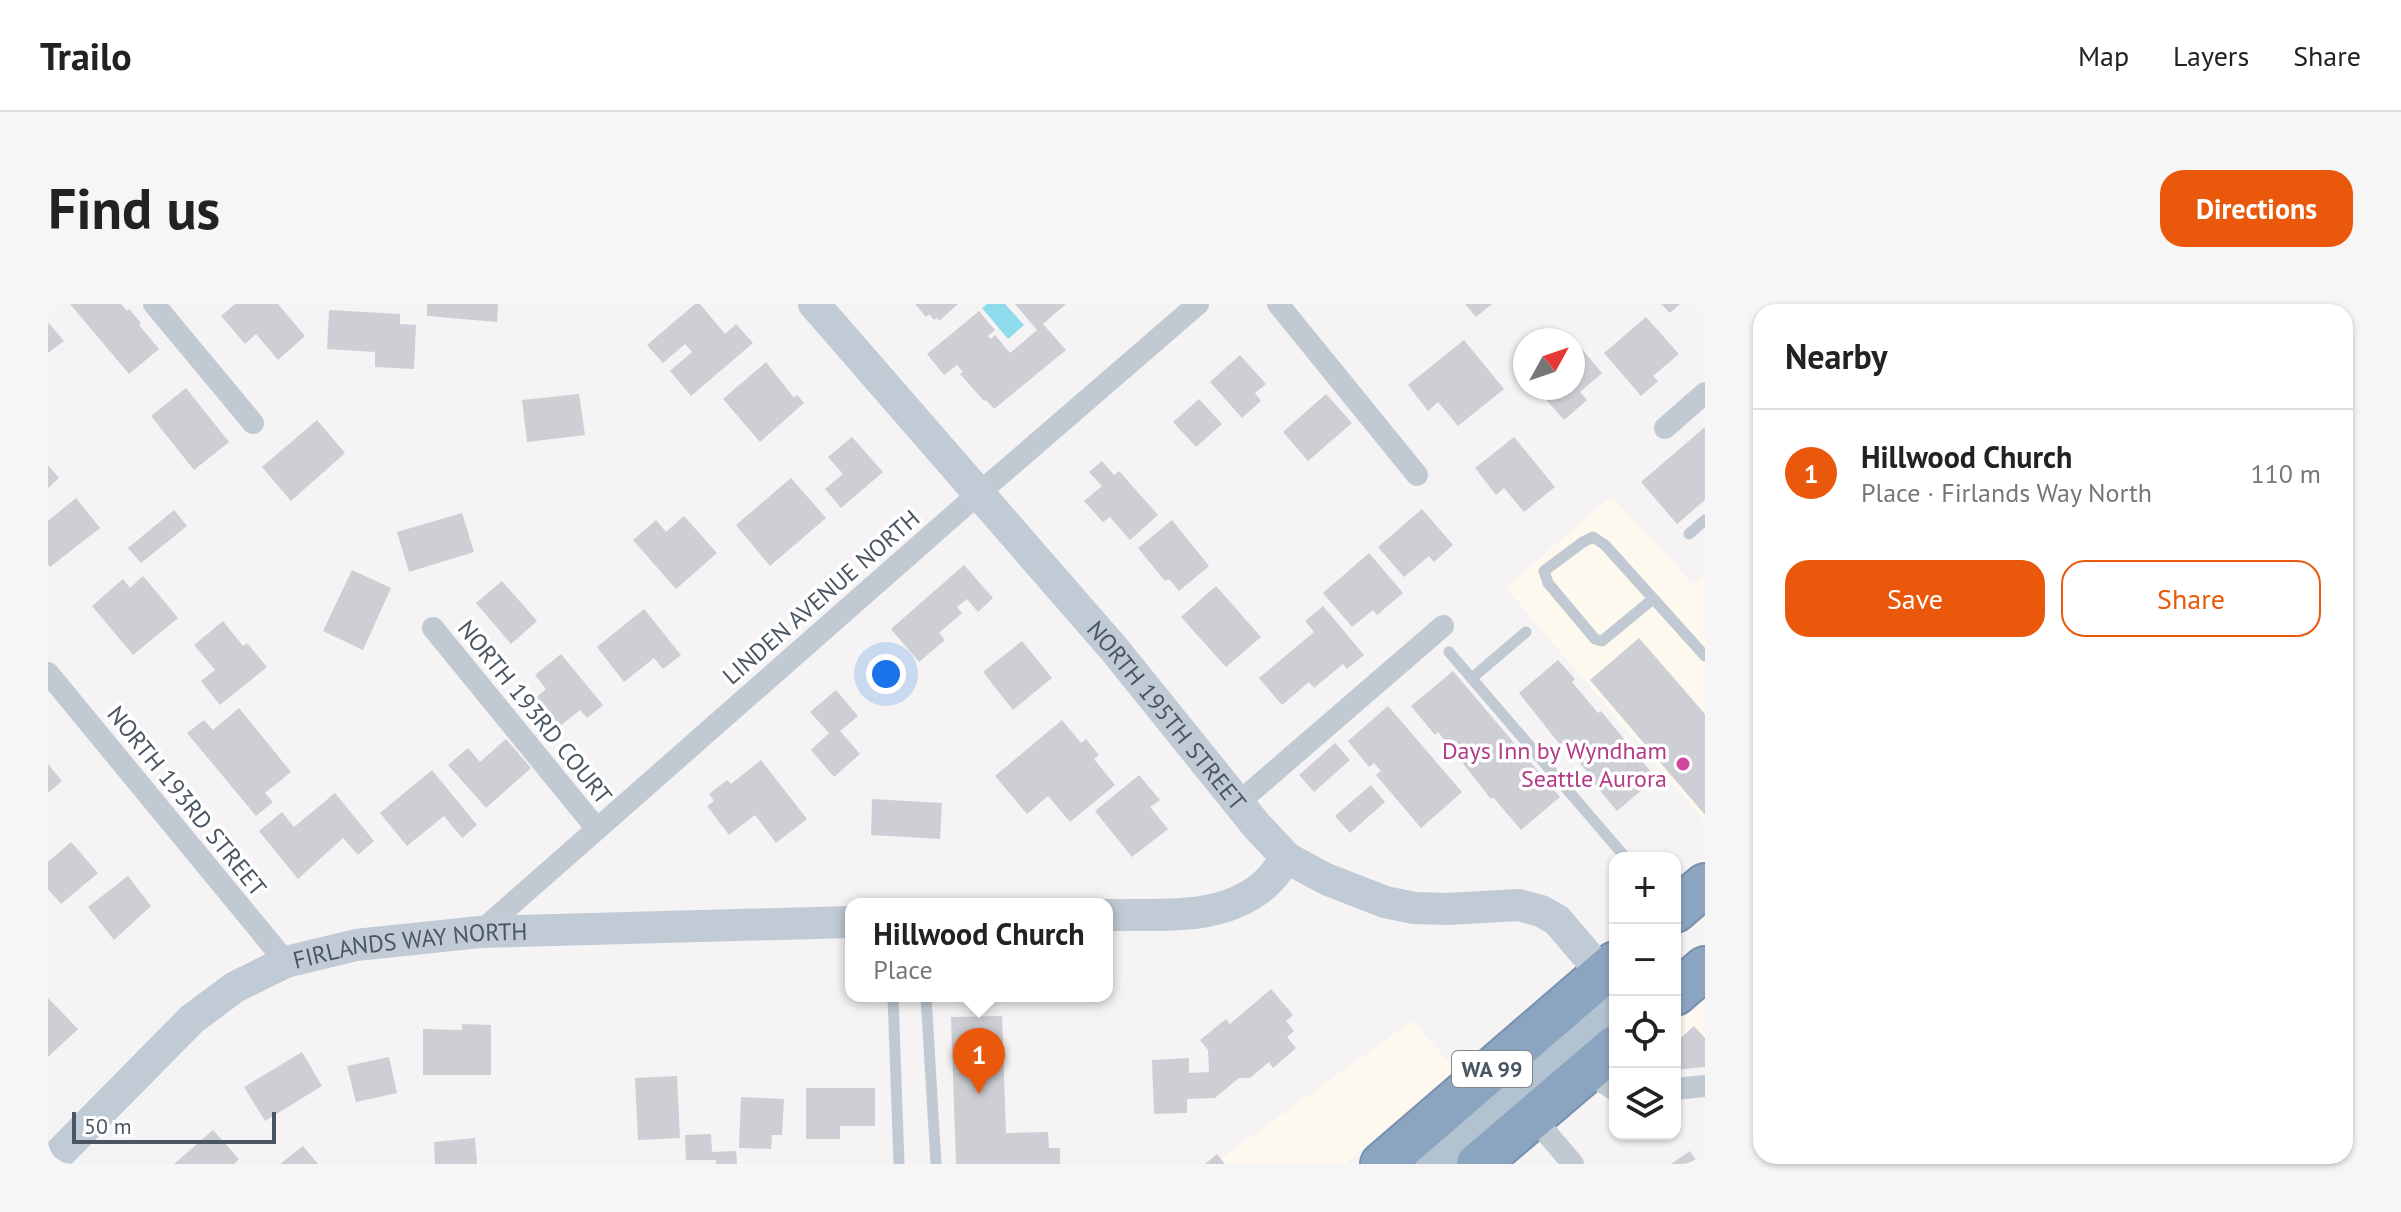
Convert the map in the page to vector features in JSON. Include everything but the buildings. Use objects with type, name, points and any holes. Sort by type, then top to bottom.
[{"type":"highway","points":[[1681,905],[1705,885]]},
{"type":"highway","name":"WA 99","points":[[1382,1164],[1609,968]]},
{"type":"highway","points":[[1681,989],[1705,968]]},
{"type":"highway","name":"WA 99","points":[[1478,1164],[1533,1117],[1606,1069]]},
{"type":"main road","points":[[1434,1164],[1594,1024],[1607,1003],[1609,968]]},
{"type":"street","points":[[154,304],[253,423]]},
{"type":"street","name":"NORTH 195TH STREET","points":[[814,304],[1114,649],[1238,803],[1287,858],[1326,879],[1385,902],[1414,908],[1447,909],[1519,905],[1541,911],[1557,920],[1609,968]]},
{"type":"street","name":"LINDEN AVENUE NORTH","points":[[480,932],[1198,304]]},
{"type":"street","points":[[1278,304],[1417,475]]},
{"type":"street","points":[[1665,428],[1705,393]]},
{"type":"street","points":[[1238,803],[1443,626]]},
{"type":"street","name":"NORTH 193RD COURT","points":[[433,628],[597,829]]},
{"type":"street","name":"NORTH 193RD STREET","points":[[48,673],[286,962]]},
{"type":"street","points":[[1113,915],[1210,913],[1243,900],[1265,886],[1287,858]]},
{"type":"street","name":"FIRLANDS WAY NORTH","points":[[52,1154],[192,1019],[235,987],[286,962],[356,945],[480,932],[845,922]]},
{"type":"street","points":[[1681,1088],[1705,1086]]},
{"type":"street","points":[[1533,1117],[1573,1164]]},
{"type":"lane","points":[[1689,534],[1705,520]]},
{"type":"lane","points":[[1653,599],[1602,641],[1595,639],[1548,583],[1544,571],[1593,537],[1605,545],[1705,656]]},
{"type":"lane","points":[[1472,678],[1526,632]]},
{"type":"lane","points":[[1449,652],[1621,852]]},
{"type":"lane","points":[[893,1002],[899,1164]]},
{"type":"lane","points":[[926,1002],[936,1164]]},
{"type":"shaded area","points":[[1611,496],[1693,584],[1705,574],[1705,822],[1506,588]]},
{"type":"shaded area","points":[[1705,1000],[1705,1068],[1681,1069],[1681,1020]]},
{"type":"shaded area","points":[[1412,1021],[1457,1071],[1345,1164],[1213,1164]]},
{"type":"water","points":[[987,304],[1005,304],[1024,325],[1008,339],[982,308]]},
{"type":"place","name":"Days Inn by Wyndham Seattle Aurora","points":[[1683,764]]},
{"type":"place","name":"Hillwood Church","points":[[979,1094]]}]
